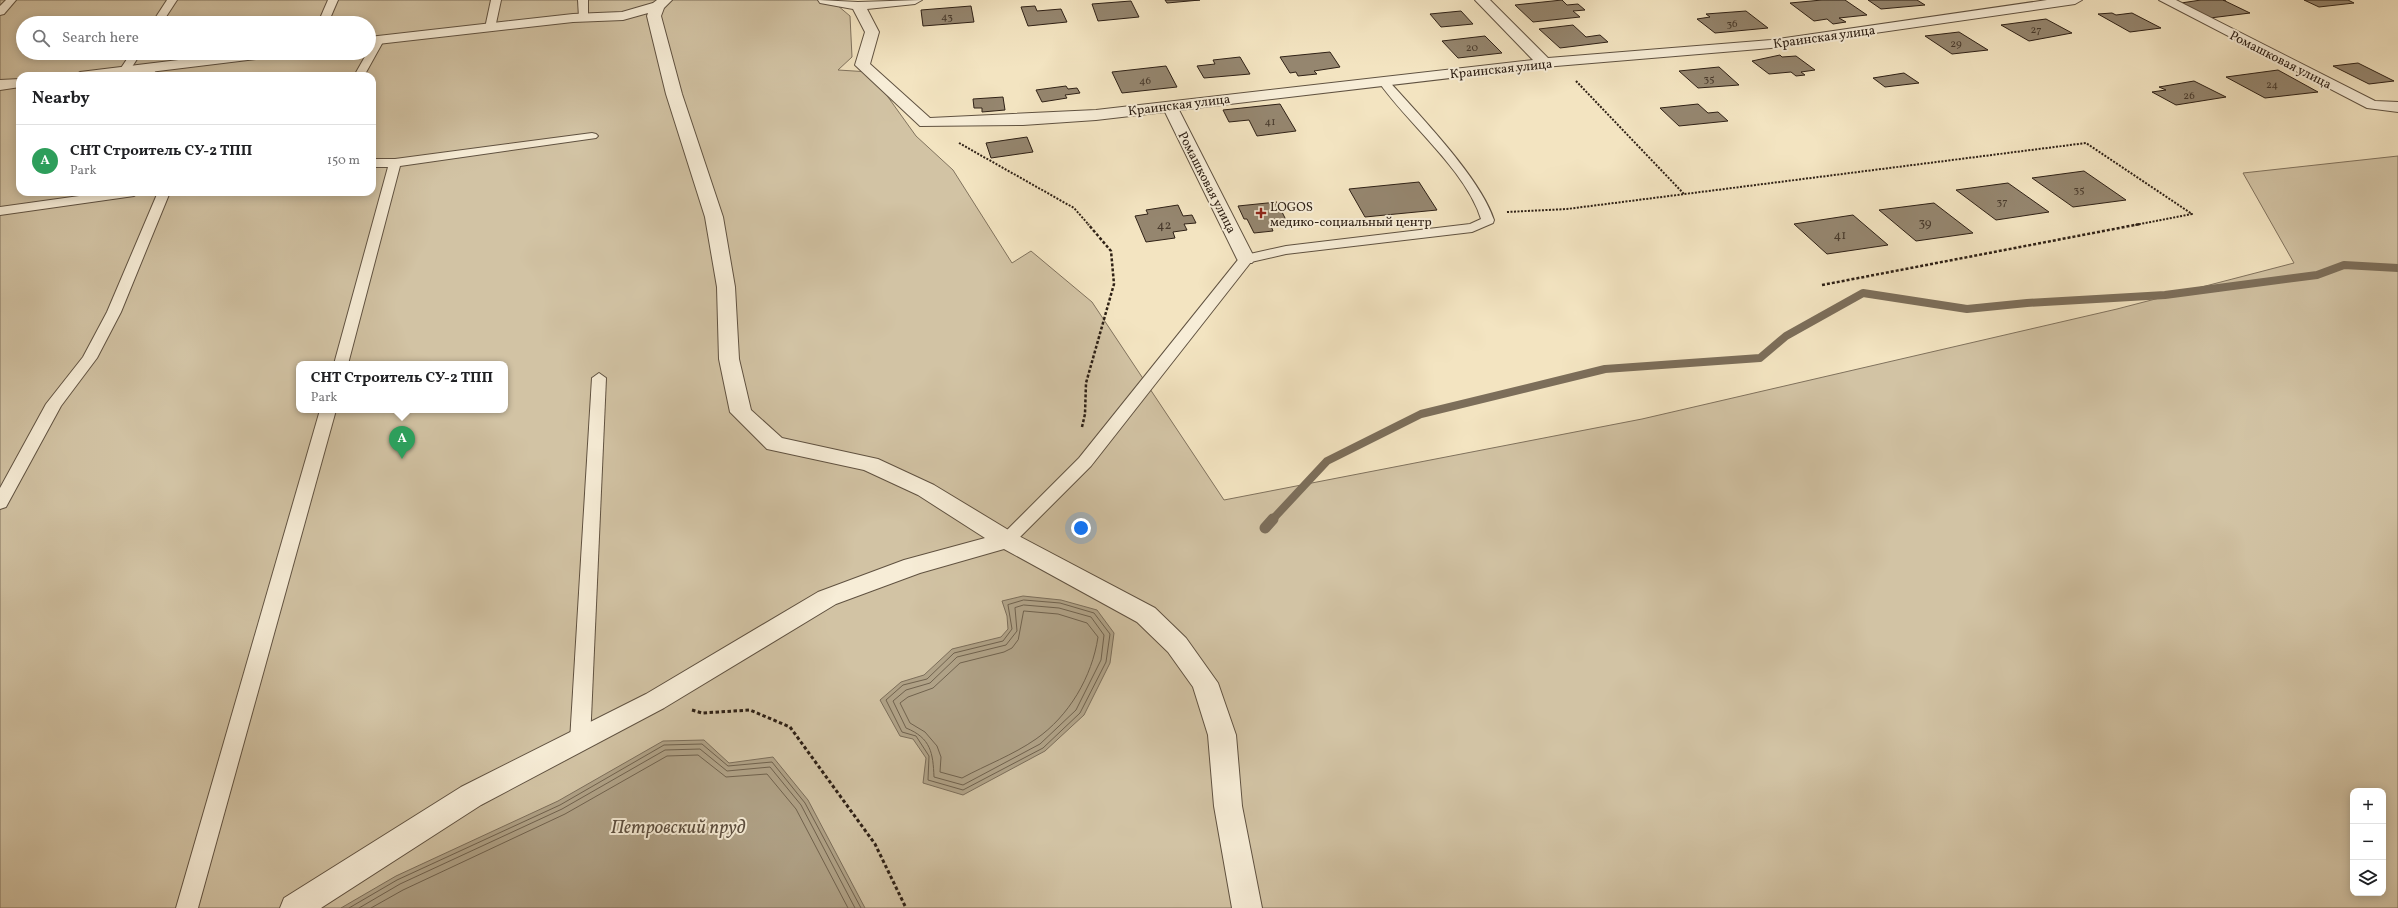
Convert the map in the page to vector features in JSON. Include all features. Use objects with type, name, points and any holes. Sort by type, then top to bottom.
[{"type":"street","points":[[825,0],[858,6],[915,0]]},
{"type":"street","points":[[1482,0],[1551,62]]},
{"type":"street","name":"Краинская улица","points":[[926,124],[1096,115],[1169,105],[1551,62],[1771,44],[2075,0]]},
{"type":"street","name":"Ромашковая улица","points":[[2166,0],[2372,105],[2398,107]]},
{"type":"street","points":[[376,41],[584,18],[623,16],[661,3]]},
{"type":"street","points":[[661,3],[654,16],[674,94],[714,217],[726,287],[728,359],[741,412],[775,444],[883,468],[926,490],[1007,540],[1146,615],[1177,645],[1205,683],[1222,735],[1228,806],[1247,908]]},
{"type":"street","points":[[858,6],[872,32],[862,65],[926,124]]},
{"type":"street","points":[[115,72],[150,72],[227,60]]},
{"type":"street","points":[[0,85],[16,83]]},
{"type":"street","name":"Ромашковая улица","points":[[1169,105],[1246,259]]},
{"type":"street","points":[[295,908],[471,796],[655,701],[827,598],[913,566],[1007,540]]},
{"type":"lane","points":[[0,12],[11,0]]},
{"type":"lane","points":[[162,16],[172,0]]},
{"type":"lane","points":[[326,16],[333,0]]},
{"type":"lane","points":[[490,28],[496,0]]},
{"type":"lane","points":[[583,0],[584,18]]},
{"type":"lane","points":[[124,71],[131,60]]},
{"type":"lane","points":[[361,72],[366,60]]},
{"type":"lane","points":[[1007,540],[1085,462],[1246,259],[1286,250],[1472,228],[1486,222],[1487,213],[1438,144],[1383,81]]},
{"type":"lane","points":[[376,163],[395,163],[592,136]]},
{"type":"lane","points":[[342,361],[395,163]]},
{"type":"lane","points":[[0,211],[76,196]]},
{"type":"lane","points":[[0,503],[54,404],[93,352],[114,312],[162,196]]},
{"type":"lane","points":[[580,741],[599,378]]},
{"type":"lane","points":[[187,908],[327,413]]},
{"type":"path","points":[[1551,62],[1684,194]]},
{"type":"path","points":[[926,124],[1074,208],[1112,250],[1114,284],[1086,383],[1085,414],[1082,429]]},
{"type":"path","points":[[1487,213],[1567,209],[2086,143],[2192,214],[1822,285]]},
{"type":"path","points":[[655,701],[702,713],[750,710],[790,727],[874,844],[906,908]]},
{"type":"shaded area","points":[[0,0],[831,0],[850,16],[852,57],[838,70],[870,72],[916,136],[953,170],[1012,263],[1031,251],[1092,302],[1224,500],[1642,419],[2117,309],[2294,263],[2243,173],[2398,156],[2398,908],[0,908]]},
{"type":"water","points":[[1023,596],[1061,600],[1097,610],[1114,633],[1110,663],[1084,715],[1045,751],[963,795],[923,783],[926,758],[913,739],[900,736],[880,700],[901,682],[924,675],[952,649],[1001,637],[1008,629],[1007,616],[1002,601]]},
{"type":"water","name":"Петровский пруд","points":[[704,740],[729,763],[773,757],[808,800],[865,908],[341,908],[396,876],[558,801],[663,741]]},
{"type":"building","points":[[1165,0],[1200,0],[1167,3]]},
{"type":"building","points":[[1562,0],[1567,5],[1578,4],[1585,10],[1573,11],[1580,17],[1533,22],[1515,5]]},
{"type":"building","points":[[1822,0],[1845,0],[1867,15],[1839,18],[1846,22],[1833,24],[1827,19],[1814,21],[1790,3]]},
{"type":"building","points":[[1868,0],[1917,0],[1925,5],[1881,9]]},
{"type":"building","points":[[2201,0],[2223,0],[2250,13],[2210,18],[2181,3]]},
{"type":"building","points":[[2304,0],[2348,0],[2354,3],[2319,7]]},
{"type":"building","points":[[1131,1],[1139,17],[1098,21],[1092,4]]},
{"type":"building","points":[[971,6],[974,22],[923,26],[921,10]]},
{"type":"building","points":[[1035,6],[1037,11],[1061,9],[1067,22],[1028,26],[1021,7]]},
{"type":"building","points":[[1461,11],[1473,24],[1441,27],[1430,14]]},
{"type":"building","points":[[1746,11],[1768,28],[1715,33],[1697,19],[1710,17],[1706,14]]},
{"type":"building","points":[[2112,13],[2116,15],[2132,13],[2161,28],[2130,32],[2098,14]]},
{"type":"building","points":[[2046,19],[2072,33],[2029,41],[2001,25]]},
{"type":"building","points":[[1573,25],[1586,37],[1600,35],[1608,42],[1560,48],[1539,29]]},
{"type":"building","points":[[1959,32],[1988,50],[1952,54],[1925,36]]},
{"type":"building","points":[[1485,36],[1502,53],[1458,58],[1442,41]]},
{"type":"building","points":[[1330,52],[1340,67],[1314,71],[1317,74],[1298,76],[1296,72],[1290,73],[1280,57]]},
{"type":"building","points":[[1780,55],[1782,57],[1796,56],[1815,70],[1801,72],[1805,75],[1796,76],[1791,72],[1769,74],[1752,61]]},
{"type":"building","points":[[1240,57],[1250,74],[1204,78],[1197,66],[1215,64],[1213,60]]},
{"type":"building","points":[[2358,63],[2394,81],[2369,84],[2333,66]]},
{"type":"building","points":[[1166,66],[1177,87],[1122,93],[1112,72]]},
{"type":"building","points":[[1719,67],[1739,85],[1698,88],[1679,71]]},
{"type":"building","points":[[2278,70],[2318,92],[2265,98],[2226,77]]},
{"type":"building","points":[[1904,73],[1919,83],[1885,87],[1873,78]]},
{"type":"building","points":[[2194,81],[2226,97],[2176,105],[2152,92],[2166,90],[2159,87]]},
{"type":"building","points":[[1066,86],[1068,89],[1077,88],[1080,93],[1065,95],[1067,98],[1042,102],[1036,90]]},
{"type":"building","points":[[1003,97],[1005,110],[982,112],[982,108],[974,108],[973,99]]},
{"type":"building","points":[[1280,104],[1296,131],[1257,136],[1249,120],[1229,122],[1223,110]]},
{"type":"building","points":[[1698,104],[1708,113],[1718,112],[1728,121],[1679,126],[1660,108]]},
{"type":"building","points":[[1027,137],[1033,152],[991,158],[986,143]]},
{"type":"building","points":[[2084,171],[2126,200],[2073,207],[2032,178]]},
{"type":"building","points":[[1419,182],[1437,210],[1365,217],[1349,189]]},
{"type":"building","points":[[2008,183],[2049,212],[1996,220],[1956,190]]},
{"type":"building","name":"LOGOS медико-социальный центр","points":[[1277,202],[1288,224],[1271,226],[1273,231],[1254,233],[1247,219],[1244,219],[1238,206]]},
{"type":"building","points":[[1934,203],[1973,233],[1916,241],[1879,210]]},
{"type":"building","points":[[1178,205],[1183,216],[1192,215],[1196,223],[1184,224],[1187,230],[1173,232],[1175,238],[1146,242],[1135,216],[1148,214],[1146,210]]},
{"type":"building","points":[[1853,215],[1888,245],[1827,254],[1794,224]]},
{"type":"waterway","points":[[1272,520],[1327,461],[1421,414],[1605,369],[1760,358],[1786,336],[1863,293],[1967,309],[2027,303],[2165,295],[2317,275],[2344,265],[2398,268]]},
{"type":"waterway","points":[[1265,528],[1273,519]]},
{"type":"place","name":"LOGOS медико-социальный центр","points":[[1261,213]]},
{"type":"place","name":"СНТ Строитель СУ-2 ТПП","points":[[402,459]]}]
